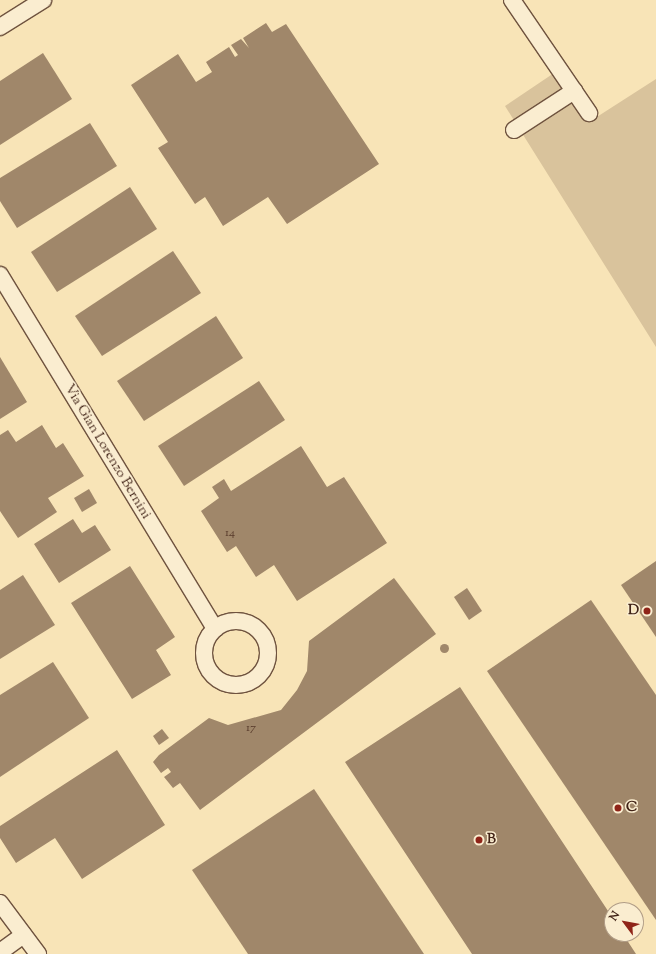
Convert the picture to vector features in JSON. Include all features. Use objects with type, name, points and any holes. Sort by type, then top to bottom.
[{"type":"street","points":[[0,27],[43,0]]},
{"type":"street","points":[[512,0],[589,113]]},
{"type":"street","points":[[514,130],[574,91]]},
{"type":"street","name":"Via Gian Lorenzo Bernini","points":[[0,275],[215,629]]},
{"type":"street","points":[[0,903],[38,954]]},
{"type":"street","points":[[0,952],[23,935]]},
{"type":"shaded area","points":[[557,71],[589,122],[656,79],[656,347],[505,106]]},
{"type":"building","points":[[266,23],[272,32],[286,24],[379,164],[287,224],[268,197],[223,226],[205,197],[195,204],[158,148],[168,142],[131,85],[178,54],[196,82],[212,72],[206,62],[229,47],[235,57],[238,55],[231,45],[241,39],[249,48],[243,38]]},
{"type":"building","points":[[43,53],[72,99],[0,145],[0,81]]},
{"type":"building","points":[[90,123],[117,166],[17,228],[0,201],[0,178]]},
{"type":"building","points":[[130,187],[157,229],[57,292],[31,252]]},
{"type":"building","points":[[173,251],[201,293],[102,356],[75,316]]},
{"type":"building","points":[[216,316],[243,358],[144,421],[117,381]]},
{"type":"building","points":[[0,357],[27,402],[0,419]]},
{"type":"building","points":[[259,381],[285,420],[184,486],[158,446]]},
{"type":"building","points":[[42,425],[56,448],[63,443],[84,476],[48,498],[57,512],[18,538],[0,511],[0,435],[8,430],[16,442]]},
{"type":"building","points":[[301,446],[327,487],[344,477],[387,543],[297,601],[274,565],[256,577],[236,546],[227,552],[201,511],[219,498],[212,487],[224,479],[231,491]]},
{"type":"building","points":[[89,489],[97,503],[82,512],[74,498]]},
{"type":"building","points":[[73,519],[82,533],[95,525],[111,550],[59,583],[34,544]]},
{"type":"building","name":"D","points":[[656,561],[656,637],[621,585]]},
{"type":"building","points":[[130,566],[175,637],[156,650],[171,675],[132,699],[71,603]]},
{"type":"building","points":[[23,575],[55,625],[0,659],[0,590]]},
{"type":"building","points":[[394,578],[436,634],[200,810],[180,783],[173,788],[164,777],[171,772],[168,768],[161,773],[153,762],[159,755],[209,718],[228,725],[281,710],[297,690],[307,671],[309,641]]},
{"type":"building","points":[[467,588],[482,611],[469,620],[454,597]]},
{"type":"building","name":"C","points":[[591,600],[656,695],[656,920],[644,902],[487,671]]},
{"type":"building","points":[[442,644],[446,644],[448,648],[446,652],[442,652],[440,650],[440,646]]},
{"type":"building","points":[[53,662],[89,718],[0,777],[0,695]]},
{"type":"building","name":"B","points":[[460,687],[604,905],[604,942],[628,942],[636,954],[472,954],[345,762]]},
{"type":"building","points":[[162,729],[169,738],[159,745],[153,736]]},
{"type":"building","points":[[117,750],[165,825],[82,879],[55,838],[16,863],[0,838],[0,826]]},
{"type":"building","points":[[314,789],[424,954],[248,954],[192,870]]},
{"type":"place","name":"D","points":[[647,611]]},
{"type":"place","name":"C","points":[[618,808]]},
{"type":"place","name":"B","points":[[479,840]]}]
